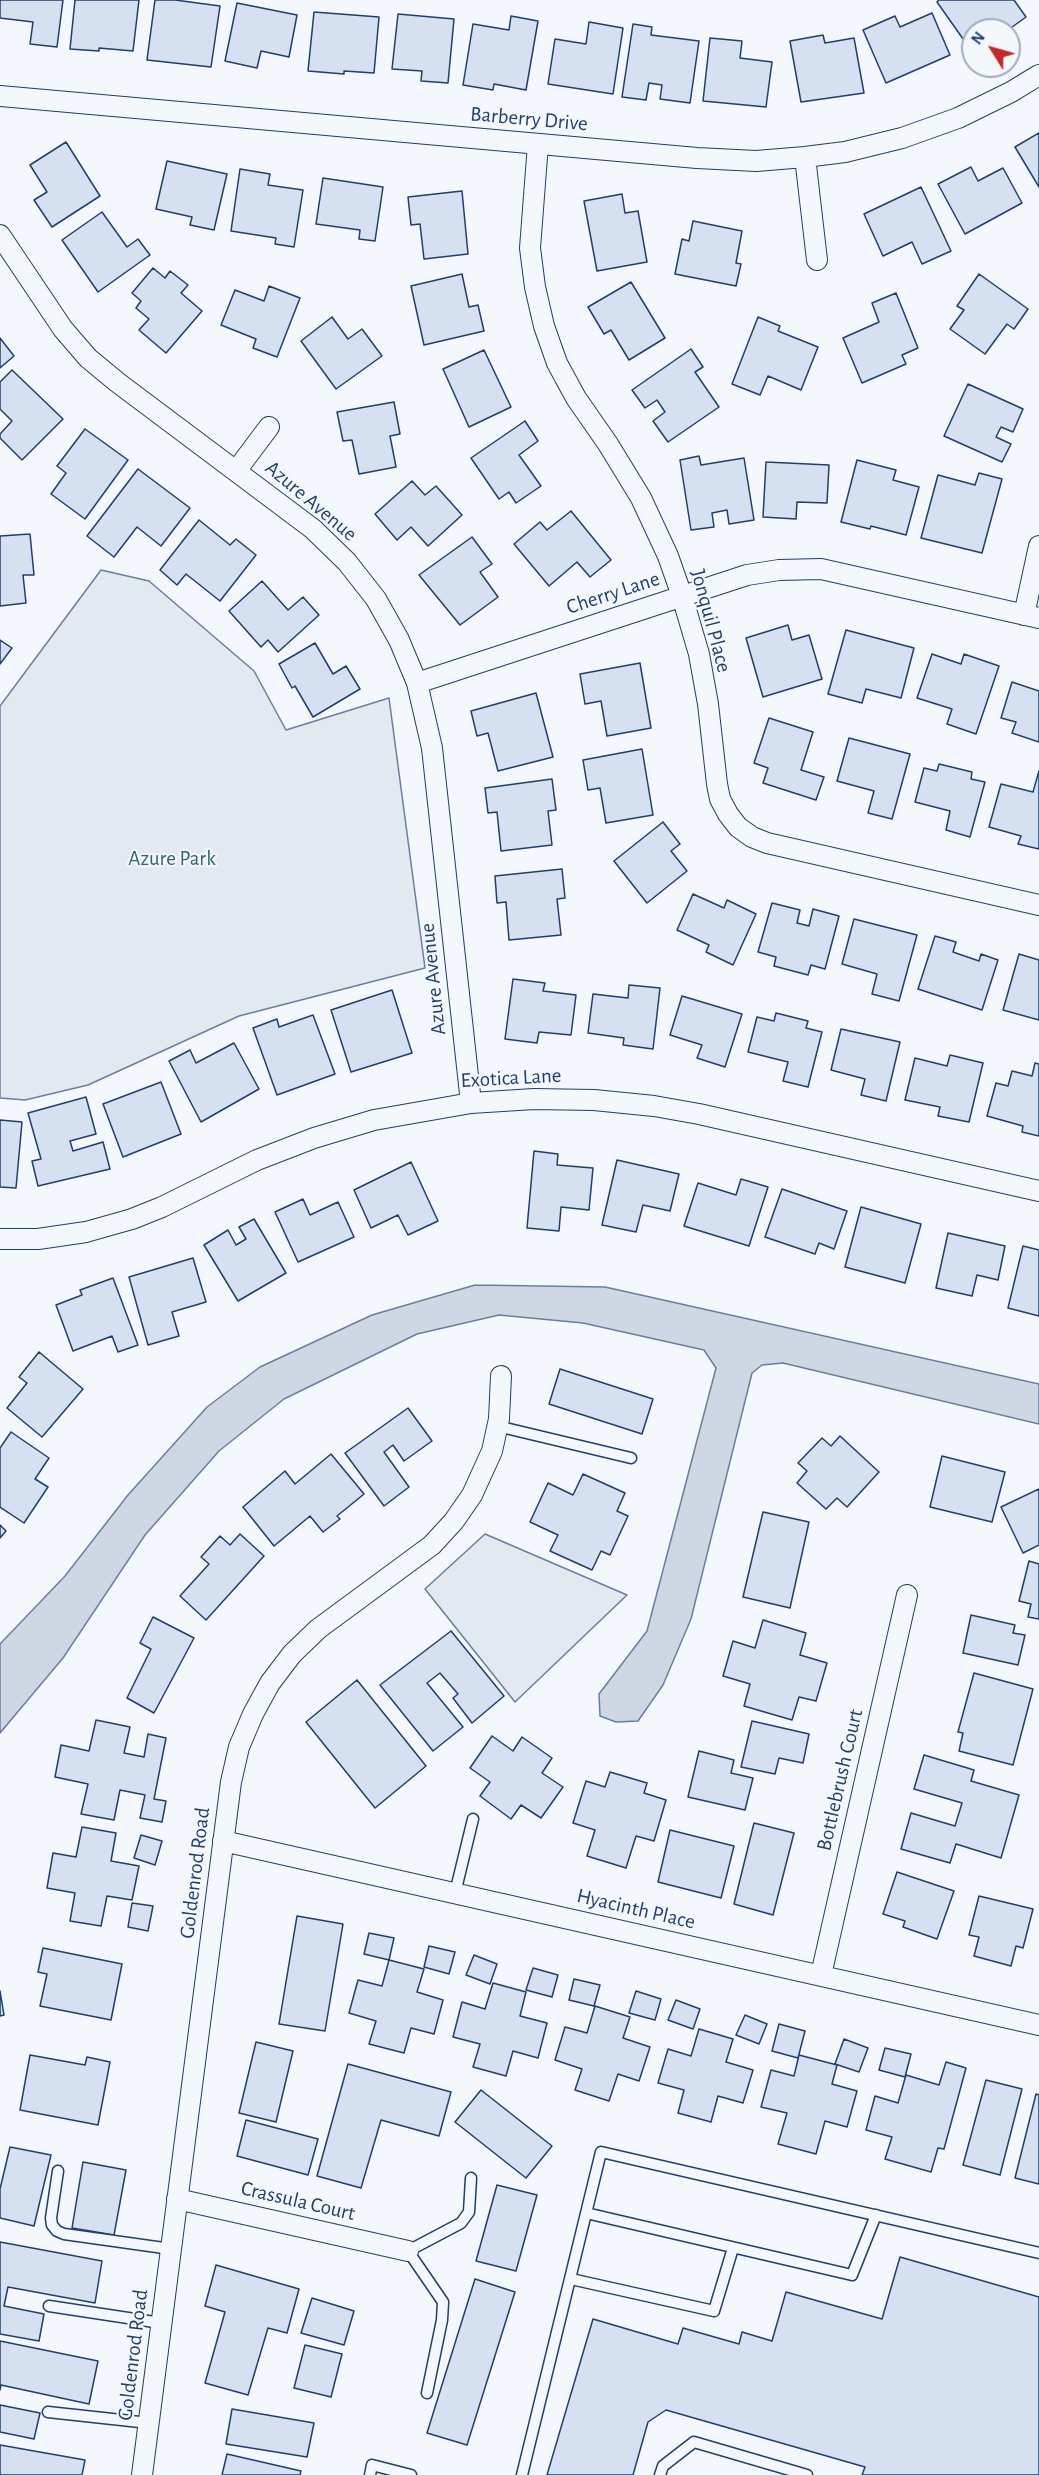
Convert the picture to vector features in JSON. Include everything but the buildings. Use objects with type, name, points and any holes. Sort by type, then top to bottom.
[{"type":"street","name":"Barberry Drive","points":[[0,96],[697,158],[756,160],[805,158],[844,152],[914,134],[958,118],[1011,92],[1039,75]]},
{"type":"street","name":"Jonquil Place","points":[[538,144],[530,248],[534,287],[544,326],[557,363],[576,398],[641,498],[668,556],[682,596],[700,664],[720,800],[728,814],[738,827],[752,837],[767,843],[1039,905]]},
{"type":"street","points":[[805,158],[817,260]]},
{"type":"street","name":"Azure Avenue","points":[[0,235],[63,329],[88,358],[313,529],[347,562],[376,599],[399,640],[417,683],[432,748],[471,1103]]},
{"type":"street","points":[[236,471],[268,427]]},
{"type":"street","points":[[1031,616],[1039,546]]},
{"type":"street","name":"Cherry Lane","points":[[417,683],[747,575],[779,570],[821,569],[1031,616]]},
{"type":"street","name":"Exotica Lane","points":[[0,1239],[38,1239],[67,1235],[123,1221],[162,1207],[258,1160],[314,1138],[385,1118],[471,1103],[534,1099],[584,1100],[654,1106],[1039,1191]]},
{"type":"street","name":"Goldenrod Road","points":[[142,2475],[223,1841],[231,1782],[239,1747],[270,1683],[292,1654],[318,1629],[432,1545],[454,1521],[472,1495],[487,1466],[497,1426],[501,1376]]},
{"type":"street","name":"Bottlebrush Court","points":[[820,1975],[906,1595]]},
{"type":"street","name":"Hyacinth Place","points":[[223,1841],[1039,2025]]},
{"type":"street","name":"Crassula Court","points":[[177,2199],[408,2251]]},
{"type":"lane","points":[[497,1426],[631,1458]]},
{"type":"lane","points":[[455,1893],[473,1819]]},
{"type":"lane","points":[[522,2475],[601,2151],[1039,2253]]},
{"type":"lane","points":[[58,2171],[51,2218],[52,2225],[57,2231],[64,2234],[171,2249]]},
{"type":"lane","points":[[427,2393],[442,2320],[443,2302],[408,2251],[461,2223],[469,2212],[471,2178]]},
{"type":"lane","points":[[586,2213],[852,2275],[876,2215]]},
{"type":"lane","points":[[571,2279],[714,2311],[734,2248]]},
{"type":"lane","points":[[49,2306],[161,2323]]},
{"type":"lane","points":[[48,2412],[148,2423]]},
{"type":"lane","points":[[660,2475],[663,2466],[694,2442],[807,2475]]},
{"type":"lane","points":[[370,2475],[372,2465],[411,2475]]},
{"type":"green space","name":"Azure Park","points":[[101,570],[149,581],[254,671],[286,730],[389,698],[425,968],[239,1016],[88,1085],[25,1100],[0,1098],[0,706]]},
{"type":"green space","points":[[485,1534],[627,1595],[515,1702],[425,1589]]},
{"type":"shaded area","points":[[475,1285],[605,1287],[1039,1384],[1039,1424],[783,1363],[762,1365],[752,1373],[691,1619],[663,1685],[638,1721],[616,1722],[600,1716],[599,1694],[647,1631],[716,1368],[704,1350],[583,1323],[499,1315],[417,1334],[284,1399],[219,1451],[145,1535],[63,1658],[0,1733],[0,1644],[65,1576],[128,1495],[207,1407],[260,1367],[372,1315]]}]
